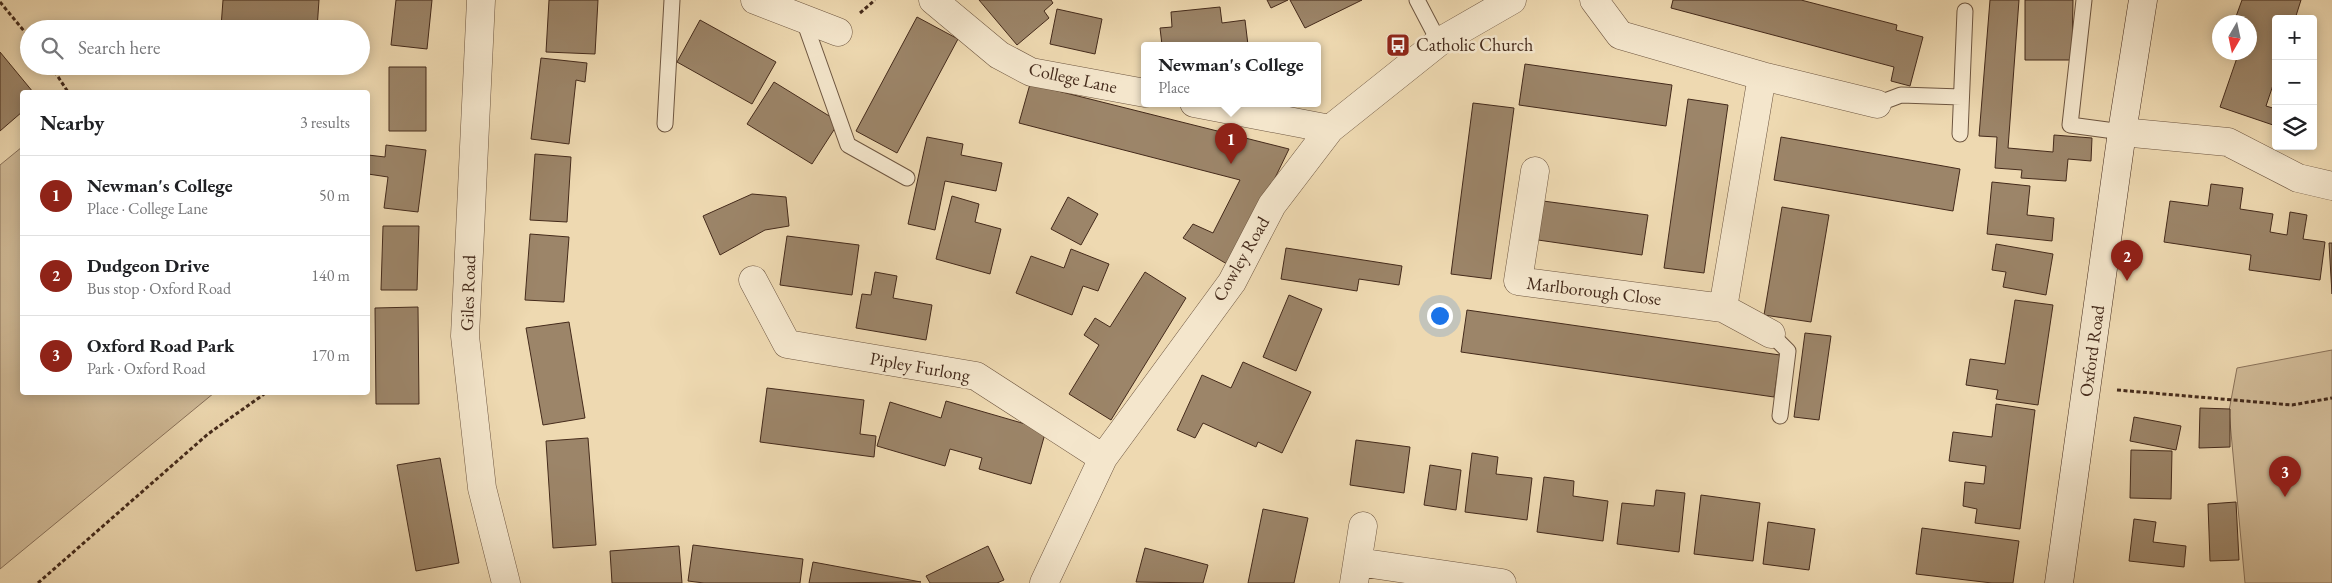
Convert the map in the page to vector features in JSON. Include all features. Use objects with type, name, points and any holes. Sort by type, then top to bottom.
[{"type":"street","name":"Giles Road","points":[[481,0],[465,336],[482,488],[506,583]]},
{"type":"street","points":[[755,0],[838,32]]},
{"type":"street","name":"College Lane","points":[[933,0],[999,54],[1031,72],[1141,92]]},
{"type":"street","name":"Cowley Road","points":[[1044,583],[1103,458],[1232,282],[1272,205],[1330,129],[1440,42],[1512,0]]},
{"type":"street","points":[[1594,0],[1620,35],[1762,76],[1877,104]]},
{"type":"street","name":"Oxford Road","points":[[2059,583],[2122,132],[2143,0]]},
{"type":"street","points":[[1723,308],[1762,76]]},
{"type":"street","points":[[1215,107],[1330,129]]},
{"type":"street","points":[[2122,132],[2228,142],[2298,178],[2332,186]]},
{"type":"street","name":"Marlborough Close","points":[[1536,171],[1518,282],[1723,308],[1771,334]]},
{"type":"street","name":"Pipley Furlong","points":[[753,280],[787,344],[976,376],[1103,458]]},
{"type":"street","points":[[1364,526],[1356,572],[1502,583]]},
{"type":"lane","points":[[665,124],[672,0]]},
{"type":"lane","points":[[1417,0],[1440,42]]},
{"type":"lane","points":[[2084,0],[2070,124],[2122,132]]},
{"type":"lane","points":[[1960,134],[1965,11]]},
{"type":"lane","points":[[803,18],[848,145],[907,178]]},
{"type":"lane","points":[[1877,104],[1901,95],[1961,98]]},
{"type":"lane","points":[[1771,334],[1788,350],[1780,416]]},
{"type":"path","points":[[0,2],[20,25]]},
{"type":"path","points":[[57,75],[67,90]]},
{"type":"path","points":[[2087,388],[2292,405],[2332,398]]},
{"type":"path","points":[[38,583],[208,434],[263,395]]},
{"type":"shaded area","points":[[20,149],[20,395],[212,395],[0,569],[0,165]]},
{"type":"shaded area","points":[[2332,350],[2332,583],[2245,583],[2229,411],[2237,368]]},
{"type":"building","points":[[223,0],[319,0],[318,20],[222,20]]},
{"type":"building","points":[[396,0],[432,0],[427,49],[391,45]]},
{"type":"building","points":[[549,0],[598,0],[595,54],[546,52]]},
{"type":"building","points":[[979,0],[1051,0],[1053,3],[1044,11],[1049,18],[1017,45]]},
{"type":"building","points":[[1267,0],[1288,0],[1271,8]]},
{"type":"building","points":[[1290,0],[1362,0],[1305,28]]},
{"type":"building","points":[[1673,0],[1801,0],[1897,25],[1896,30],[1923,37],[1910,86],[1891,81],[1894,67],[1671,8]]},
{"type":"building","points":[[1990,0],[2019,0],[2008,148],[2053,152],[2054,135],[2092,138],[2091,161],[2068,159],[2066,181],[2021,178],[2022,170],[1995,168],[1997,137],[1979,136]]},
{"type":"building","points":[[2025,0],[2073,0],[2072,60],[2025,60]]},
{"type":"building","points":[[2242,0],[2301,0],[2296,15],[2272,15],[2272,88],[2266,106],[2272,108],[2272,125],[2220,107],[2236,60],[2257,60],[2257,15],[2237,15]]},
{"type":"building","points":[[1220,7],[1222,23],[1245,20],[1248,42],[1162,42],[1160,28],[1172,27],[1171,12]]},
{"type":"building","points":[[1057,9],[1102,19],[1095,54],[1050,44]]},
{"type":"building","points":[[917,17],[958,39],[897,153],[856,131]]},
{"type":"building","points":[[700,20],[776,62],[752,104],[677,62]]},
{"type":"building","points":[[0,52],[31,90],[20,90],[20,114],[0,131]]},
{"type":"building","points":[[541,58],[587,63],[585,82],[576,80],[569,144],[531,139]]},
{"type":"building","points":[[1525,64],[1672,85],[1666,126],[1519,105]]},
{"type":"building","points":[[389,67],[426,67],[426,131],[389,131]]},
{"type":"building","points":[[774,82],[839,122],[812,164],[747,124]]},
{"type":"building","points":[[1030,84],[1289,149],[1232,267],[1183,238],[1193,224],[1213,233],[1240,180],[1019,123]]},
{"type":"building","points":[[1688,99],[1728,105],[1704,273],[1664,268]]},
{"type":"building","points":[[1473,103],[1514,108],[1491,279],[1451,274]]},
{"type":"building","points":[[927,137],[963,144],[961,155],[1002,163],[996,191],[945,181],[935,230],[908,224]]},
{"type":"building","points":[[1781,137],[1960,169],[1953,211],[1774,180]]},
{"type":"building","points":[[386,145],[426,150],[418,212],[384,208],[388,177],[370,174],[370,155],[385,157]]},
{"type":"building","points":[[535,154],[571,157],[567,222],[530,220]]},
{"type":"building","points":[[1992,182],[2030,186],[2027,215],[2054,218],[2052,241],[1987,234]]},
{"type":"building","points":[[2211,184],[2243,188],[2240,209],[2273,214],[2270,232],[2287,235],[2290,212],[2307,215],[2303,239],[2325,242],[2320,280],[2249,270],[2251,255],[2164,242],[2170,201],[2208,206]]},
{"type":"building","points":[[752,194],[786,197],[789,226],[765,230],[720,255],[703,216]]},
{"type":"building","points":[[952,196],[979,204],[975,222],[1001,229],[990,274],[936,259]]},
{"type":"building","points":[[1068,197],[1098,214],[1081,245],[1051,229]]},
{"type":"building","points":[[1543,201],[1648,215],[1642,255],[1538,240]]},
{"type":"building","points":[[1782,207],[1829,215],[1811,322],[1764,315]]},
{"type":"building","points":[[383,226],[419,226],[417,290],[381,290]]},
{"type":"building","points":[[530,234],[569,237],[564,302],[525,300]]},
{"type":"building","points":[[787,236],[859,245],[852,295],[780,285]]},
{"type":"building","points":[[2329,243],[2332,243],[2332,294]]},
{"type":"building","points":[[1996,244],[2053,254],[2046,295],[2003,287],[2006,272],[1992,270]]},
{"type":"building","points":[[1286,248],[1402,266],[1399,285],[1359,279],[1357,291],[1281,279]]},
{"type":"building","points":[[1071,249],[1109,264],[1098,291],[1083,286],[1072,315],[1016,293],[1031,256],[1064,268]]},
{"type":"building","points":[[875,272],[897,276],[893,298],[932,305],[926,340],[856,328],[862,294],[871,295]]},
{"type":"building","points":[[1145,272],[1186,298],[1111,420],[1069,394],[1099,345],[1084,335],[1095,318],[1110,327]]},
{"type":"building","points":[[1289,295],[1322,309],[1296,371],[1263,357]]},
{"type":"building","points":[[2015,300],[2053,305],[2038,405],[1996,399],[1998,390],[1966,385],[1970,359],[2005,364]]},
{"type":"building","points":[[418,307],[419,404],[376,404],[375,308]]},
{"type":"building","points":[[1467,310],[1780,355],[1774,397],[1461,352]]},
{"type":"building","points":[[569,322],[585,418],[543,425],[526,328]]},
{"type":"building","points":[[1805,333],[1831,336],[1819,420],[1794,417]]},
{"type":"building","points":[[1243,362],[1311,392],[1282,453],[1258,442],[1256,447],[1203,423],[1195,438],[1177,430],[1202,375],[1231,388]]},
{"type":"building","points":[[767,388],[864,400],[860,434],[876,436],[874,457],[760,442]]},
{"type":"building","points":[[946,401],[1046,430],[1031,484],[979,469],[982,458],[950,449],[945,466],[877,446],[890,402],[941,418]]},
{"type":"building","points":[[1996,404],[2035,410],[2020,529],[1975,523],[1977,509],[1963,506],[1965,482],[1984,484],[1986,466],[1949,461],[1953,432],[1992,437]]},
{"type":"building","points":[[2200,408],[2230,409],[2230,447],[2199,448]]},
{"type":"building","points":[[2134,417],[2181,426],[2176,450],[2130,441]]},
{"type":"building","points":[[588,438],[596,545],[553,548],[546,441]]},
{"type":"building","points":[[1356,440],[1410,447],[1404,493],[1350,485]]},
{"type":"building","points":[[2131,450],[2172,451],[2171,499],[2130,498]]},
{"type":"building","points":[[1472,453],[1498,457],[1496,474],[1532,478],[1527,520],[1465,512]]},
{"type":"building","points":[[440,458],[459,563],[416,571],[397,465]]},
{"type":"building","points":[[1430,465],[1461,470],[1456,510],[1424,505]]},
{"type":"building","points":[[1544,477],[1574,481],[1573,496],[1608,501],[1603,541],[1537,532]]},
{"type":"building","points":[[1656,490],[1685,493],[1679,552],[1617,544],[1622,503],[1654,506]]},
{"type":"building","points":[[1701,495],[1760,503],[1753,561],[1694,554]]},
{"type":"building","points":[[2236,502],[2239,560],[2210,561],[2208,504]]},
{"type":"building","points":[[1263,509],[1308,518],[1294,583],[1248,583]]},
{"type":"building","points":[[2134,519],[2156,522],[2153,542],[2186,546],[2184,567],[2129,561]]},
{"type":"building","points":[[1768,522],[1815,529],[1809,570],[1763,564]]},
{"type":"building","points":[[1922,528],[2019,541],[2013,583],[1992,583],[1916,574]]},
{"type":"building","points":[[693,545],[803,559],[800,583],[704,583],[688,581]]},
{"type":"building","points":[[679,546],[682,583],[612,583],[610,551]]},
{"type":"building","points":[[988,546],[1004,580],[997,583],[930,583],[926,576]]},
{"type":"building","points":[[1145,548],[1208,565],[1203,583],[1136,582]]},
{"type":"building","points":[[813,562],[921,582],[809,583]]},
{"type":"place","name":"Catholic Church","points":[[1398,45]]},
{"type":"place","name":"Newman's College","points":[[1231,164]]},
{"type":"place","name":"Dudgeon Drive","points":[[2127,281]]},
{"type":"place","name":"Oxford Road Park","points":[[2285,497]]}]
